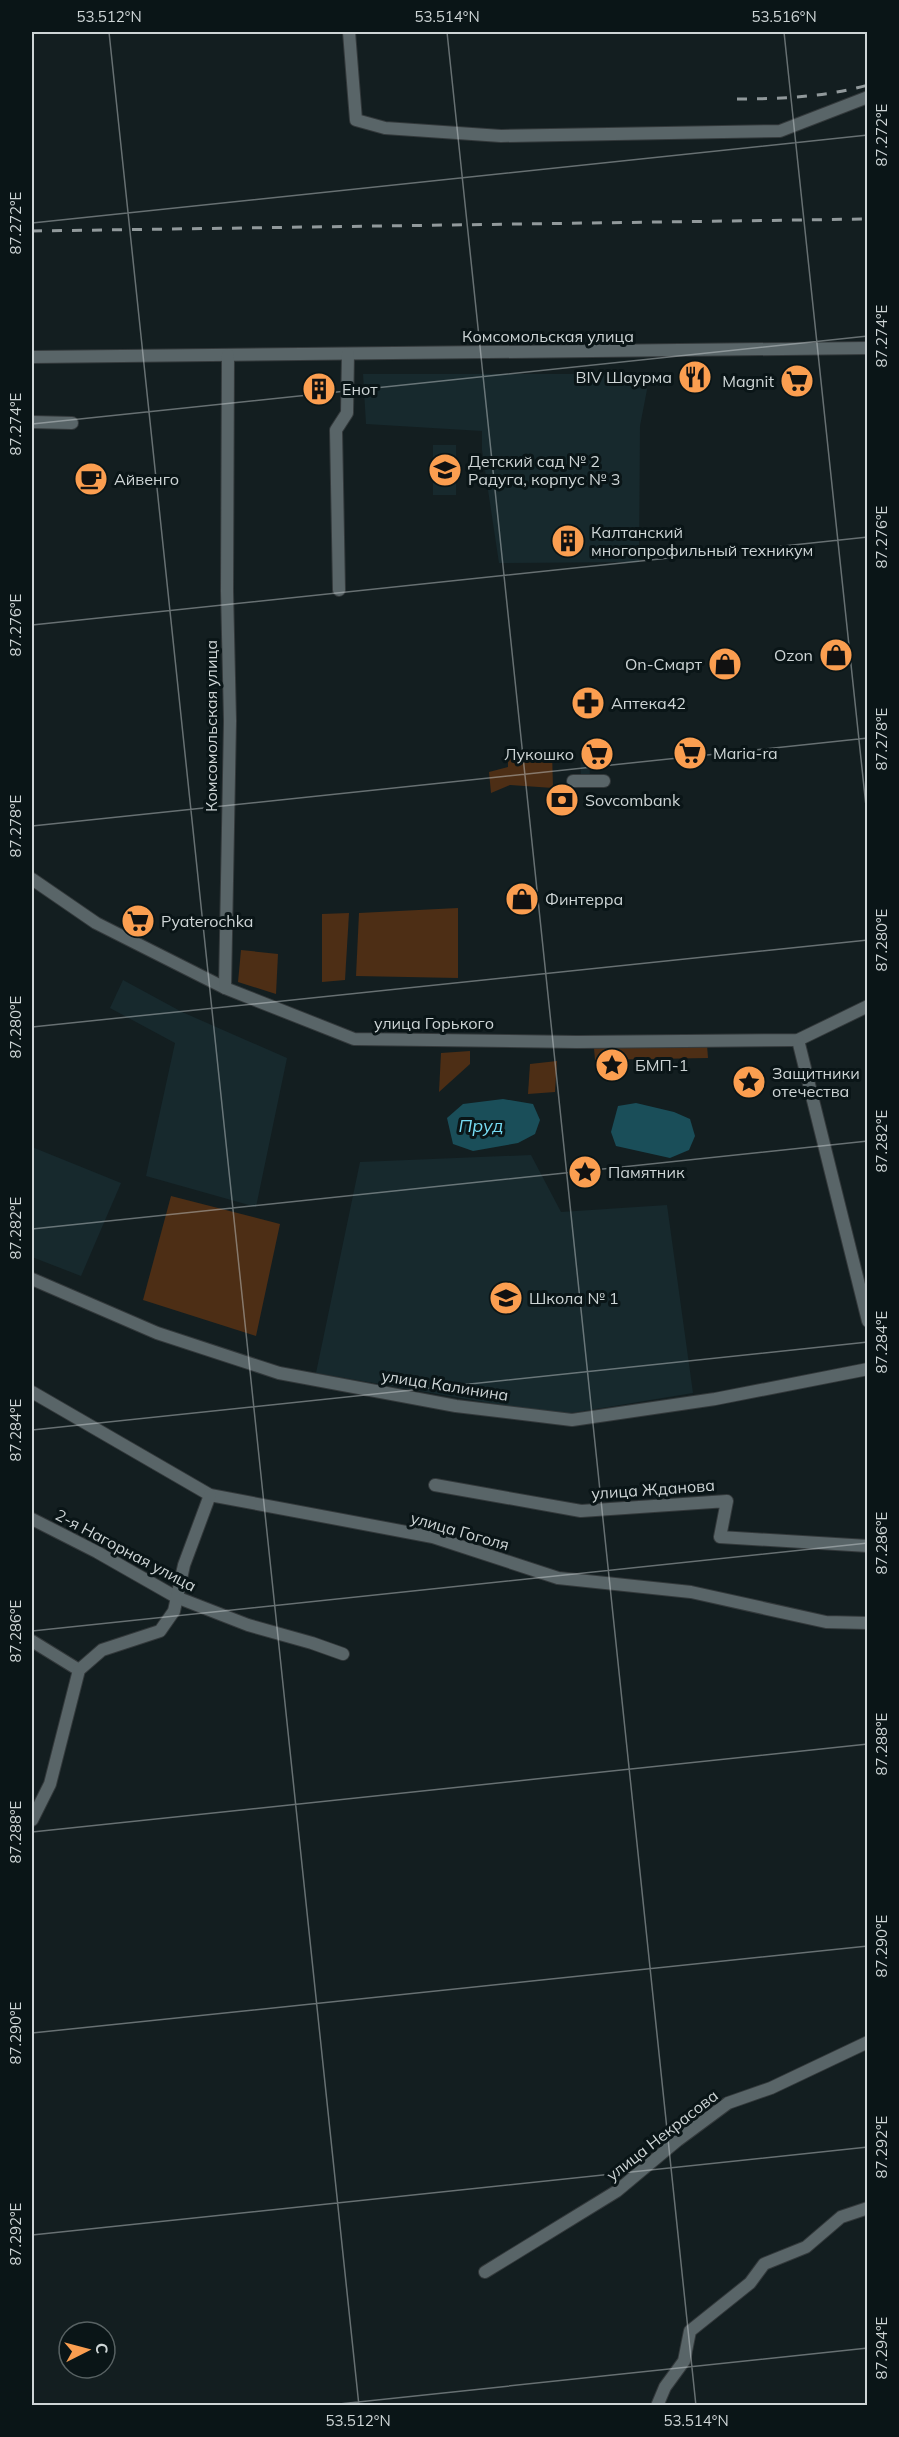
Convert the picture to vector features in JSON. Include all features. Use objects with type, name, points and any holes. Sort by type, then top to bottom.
[{"type":"street","points":[[349,32],[356,120],[385,128],[501,136],[780,131],[867,97]]},
{"type":"street","name":"Комсомольская улица","points":[[32,357],[867,348]]},
{"type":"street","points":[[339,590],[336,430],[347,413],[348,354]]},
{"type":"street","name":"Комсомольская улица","points":[[225,988],[230,721],[227,591],[228,355]]},
{"type":"street","points":[[32,422],[72,423]]},
{"type":"street","points":[[573,781],[604,780]]},
{"type":"street","name":"улица Горького","points":[[32,879],[96,923],[225,988],[354,1039],[577,1042],[798,1040],[867,1006]]},
{"type":"street","points":[[798,1040],[867,1321]]},
{"type":"street","name":"улица Калинина","points":[[32,1279],[157,1333],[279,1373],[456,1406],[572,1420],[715,1400],[867,1369]]},
{"type":"street","name":"улица Гоголя","points":[[32,1392],[210,1495],[433,1537],[558,1578],[691,1592],[825,1622],[867,1623]]},
{"type":"street","name":"улица Жданова","points":[[435,1485],[581,1511],[727,1501],[720,1537],[867,1546]]},
{"type":"street","points":[[32,1820],[50,1785],[79,1670],[102,1650],[160,1631],[174,1611],[184,1565],[210,1495]]},
{"type":"street","name":"2-я Нагорная улица","points":[[32,1519],[97,1552],[176,1597],[248,1625],[343,1654]]},
{"type":"street","points":[[32,1641],[79,1670]]},
{"type":"street","name":"улица Некрасова","points":[[485,2272],[617,2192],[678,2140],[728,2103],[771,2088],[867,2043]]},
{"type":"street","points":[[657,2406],[665,2387],[684,2361],[690,2331],[750,2283],[764,2264],[806,2247],[841,2217],[867,2208]]},
{"type":"shaded area","points":[[363,374],[650,374],[640,426],[639,562],[499,563],[482,450],[482,431],[366,424]]},
{"type":"shaded area","name":"Детский сад № 2 Радуга, корпус № 3","points":[[433,445],[456,445],[456,495],[433,495]]},
{"type":"shaded area","points":[[552,751],[553,788],[510,785],[491,793],[489,772],[508,767],[508,759]]},
{"type":"shaded area","points":[[580,755],[589,755],[590,777],[581,778]]},
{"type":"shaded area","points":[[458,908],[458,978],[356,976],[359,913]]},
{"type":"shaded area","points":[[349,913],[345,980],[322,982],[322,914]]},
{"type":"shaded area","points":[[241,950],[278,954],[276,994],[238,982]]},
{"type":"shaded area","points":[[123,980],[182,1012],[287,1058],[256,1207],[146,1176],[175,1043],[110,1008]]},
{"type":"shaded area","points":[[707,1045],[708,1058],[595,1060],[594,1048]]},
{"type":"shaded area","points":[[470,1051],[470,1064],[439,1092],[441,1053]]},
{"type":"shaded area","points":[[557,1061],[555,1092],[528,1094],[530,1064]]},
{"type":"shaded area","points":[[32,1147],[121,1183],[81,1276],[32,1257]]},
{"type":"shaded area","name":"Школа № 1","points":[[531,1155],[561,1212],[667,1205],[693,1393],[559,1415],[316,1373],[360,1162]]},
{"type":"shaded area","points":[[171,1196],[280,1224],[256,1336],[143,1300]]},
{"type":"water","name":"Пруд","points":[[503,1099],[533,1104],[540,1120],[535,1134],[518,1143],[473,1151],[453,1144],[447,1118],[463,1104]]},
{"type":"water","points":[[636,1103],[674,1112],[690,1119],[695,1136],[689,1150],[670,1158],[616,1146],[611,1132],[618,1106]]},
{"type":"railway","points":[[737,99],[803,96],[868,85]]},
{"type":"railway","points":[[32,231],[868,219]]},
{"type":"place","name":"BIV Шаурма","points":[[695,377]]},
{"type":"place","name":"Magnit","points":[[797,381]]},
{"type":"place","name":"Енот","points":[[319,389]]},
{"type":"place","name":"Детский сад № 2 Радуга, корпус № 3","points":[[445,470]]},
{"type":"place","name":"Айвенго","points":[[91,479]]},
{"type":"place","name":"Калтанский многопрофильный техникум","points":[[568,541]]},
{"type":"place","name":"Ozon","points":[[836,655]]},
{"type":"place","name":"On-Смарт","points":[[725,664]]},
{"type":"place","name":"Аптека42","points":[[588,703]]},
{"type":"place","name":"Maria-ra","points":[[690,753]]},
{"type":"place","name":"Лукошко","points":[[597,754]]},
{"type":"place","name":"Sovcombank","points":[[562,800]]},
{"type":"place","name":"Финтерра","points":[[522,899]]},
{"type":"place","name":"Pyaterochka","points":[[138,921]]},
{"type":"place","name":"БМП-1","points":[[612,1065]]},
{"type":"place","name":"Защитники отечества","points":[[749,1082]]},
{"type":"place","name":"Памятник","points":[[585,1172]]},
{"type":"place","name":"Школа № 1","points":[[506,1298]]}]
